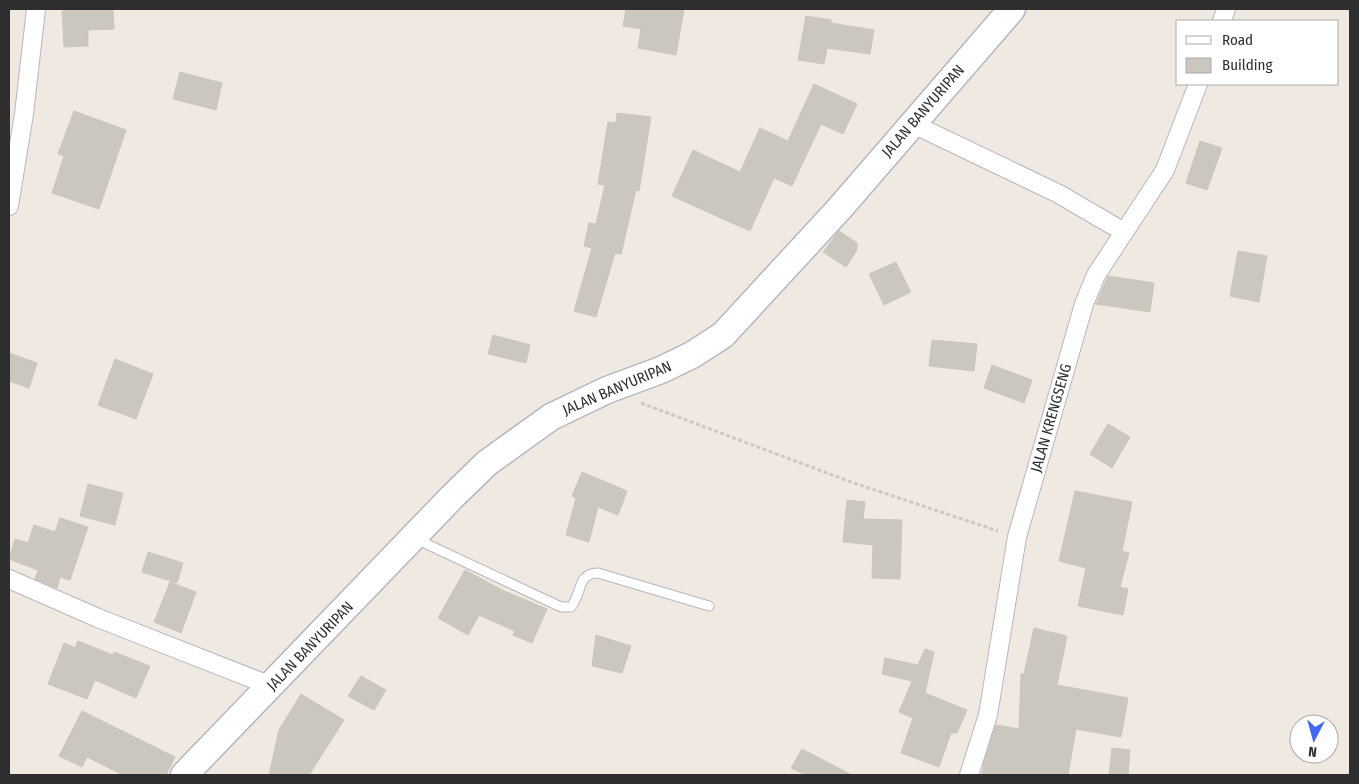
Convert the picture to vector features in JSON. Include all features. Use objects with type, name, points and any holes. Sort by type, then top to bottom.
[{"type":"street","points":[[9,206],[24,114],[36,9]]},
{"type":"street","name":"JALAN BANYURIPAN","points":[[184,775],[452,497],[488,464],[551,418],[607,390],[661,370],[692,355],[724,335],[913,124],[1012,9]]},
{"type":"street","name":"JALAN KRENGSENG","points":[[970,775],[988,715],[1017,537],[1084,304],[1096,275],[1165,170],[1198,85]]},
{"type":"street","points":[[913,124],[1059,194],[1124,232]]},
{"type":"street","points":[[9,579],[98,618],[271,686]]},
{"type":"lane","points":[[413,538],[561,607],[571,607],[584,578],[592,573],[598,573],[710,606]]},
{"type":"path","points":[[607,390],[851,482],[1017,537]]},
{"type":"building","points":[[62,9],[113,9],[114,29],[88,30],[88,46],[64,47]]},
{"type":"building","points":[[626,9],[684,9],[676,55],[638,48],[641,29],[623,26]]},
{"type":"building","points":[[806,16],[831,20],[831,23],[874,30],[870,54],[827,48],[824,64],[798,60]]},
{"type":"building","points":[[180,72],[222,83],[216,110],[173,99]]},
{"type":"building","points":[[814,84],[857,104],[843,134],[821,124],[792,186],[774,178],[750,231],[672,196],[693,150],[740,172],[760,128],[788,141]]},
{"type":"building","points":[[74,111],[126,130],[99,209],[52,193],[64,156],[58,154]]},
{"type":"building","points":[[617,113],[651,117],[639,191],[636,190],[621,254],[615,253],[596,317],[574,311],[592,248],[584,246],[589,223],[596,224],[605,185],[598,184],[608,122],[616,123]]},
{"type":"building","points":[[1200,141],[1222,148],[1207,190],[1186,183]]},
{"type":"building","points":[[839,231],[857,243],[857,250],[846,267],[823,252]]},
{"type":"building","points":[[1238,251],[1267,256],[1259,302],[1230,296]]},
{"type":"building","points":[[896,262],[911,292],[884,305],[869,274]]},
{"type":"building","points":[[1108,276],[1154,283],[1150,312],[1096,304]]},
{"type":"building","points":[[493,335],[530,345],[526,363],[488,354]]},
{"type":"building","points":[[932,340],[977,344],[974,371],[929,366]]},
{"type":"building","points":[[9,353],[37,363],[29,388],[9,381]]},
{"type":"building","points":[[115,359],[153,374],[136,419],[98,405]]},
{"type":"building","points":[[992,365],[1032,380],[1024,403],[984,388]]},
{"type":"building","points":[[1108,424],[1130,437],[1112,468],[1090,454]]},
{"type":"building","points":[[582,472],[627,491],[618,515],[598,507],[589,542],[566,535],[576,498],[572,496]]},
{"type":"building","points":[[88,484],[123,493],[115,525],[80,516]]},
{"type":"building","points":[[1075,491],[1132,502],[1122,551],[1129,553],[1120,587],[1128,589],[1123,615],[1078,606],[1086,568],[1059,561]]},
{"type":"building","points":[[847,500],[865,502],[863,519],[902,520],[900,579],[872,578],[873,545],[843,542]]},
{"type":"building","points":[[60,518],[88,527],[70,580],[60,577],[57,588],[35,579],[38,570],[9,559],[15,539],[28,543],[34,525],[55,532]]},
{"type":"building","points":[[148,552],[183,563],[177,583],[142,572]]},
{"type":"building","points":[[465,570],[502,590],[547,609],[532,643],[513,635],[515,631],[479,615],[468,635],[438,618]]},
{"type":"building","points":[[170,582],[196,592],[181,633],[154,622]]},
{"type":"building","points":[[1034,628],[1067,636],[1057,685],[1128,698],[1121,737],[1076,729],[1068,775],[982,775],[984,762],[996,725],[1019,729],[1021,674],[1024,674]]},
{"type":"building","points":[[596,635],[631,646],[622,673],[592,666]]},
{"type":"building","points":[[78,641],[113,655],[114,652],[150,666],[136,698],[95,680],[87,699],[48,684],[64,643],[75,648]]},
{"type":"building","points":[[925,649],[934,652],[925,693],[967,710],[957,733],[951,733],[939,767],[901,753],[913,718],[899,712],[912,681],[882,674],[885,658],[918,665]]},
{"type":"building","points":[[361,676],[386,690],[374,710],[348,696]]},
{"type":"building","points":[[301,694],[344,720],[309,775],[269,775],[279,730]]},
{"type":"building","points":[[82,711],[175,757],[166,775],[123,775],[87,757],[82,767],[59,756]]},
{"type":"building","points":[[1112,748],[1130,750],[1128,775],[1109,775]]},
{"type":"building","points":[[802,749],[852,775],[806,775],[791,768]]}]
